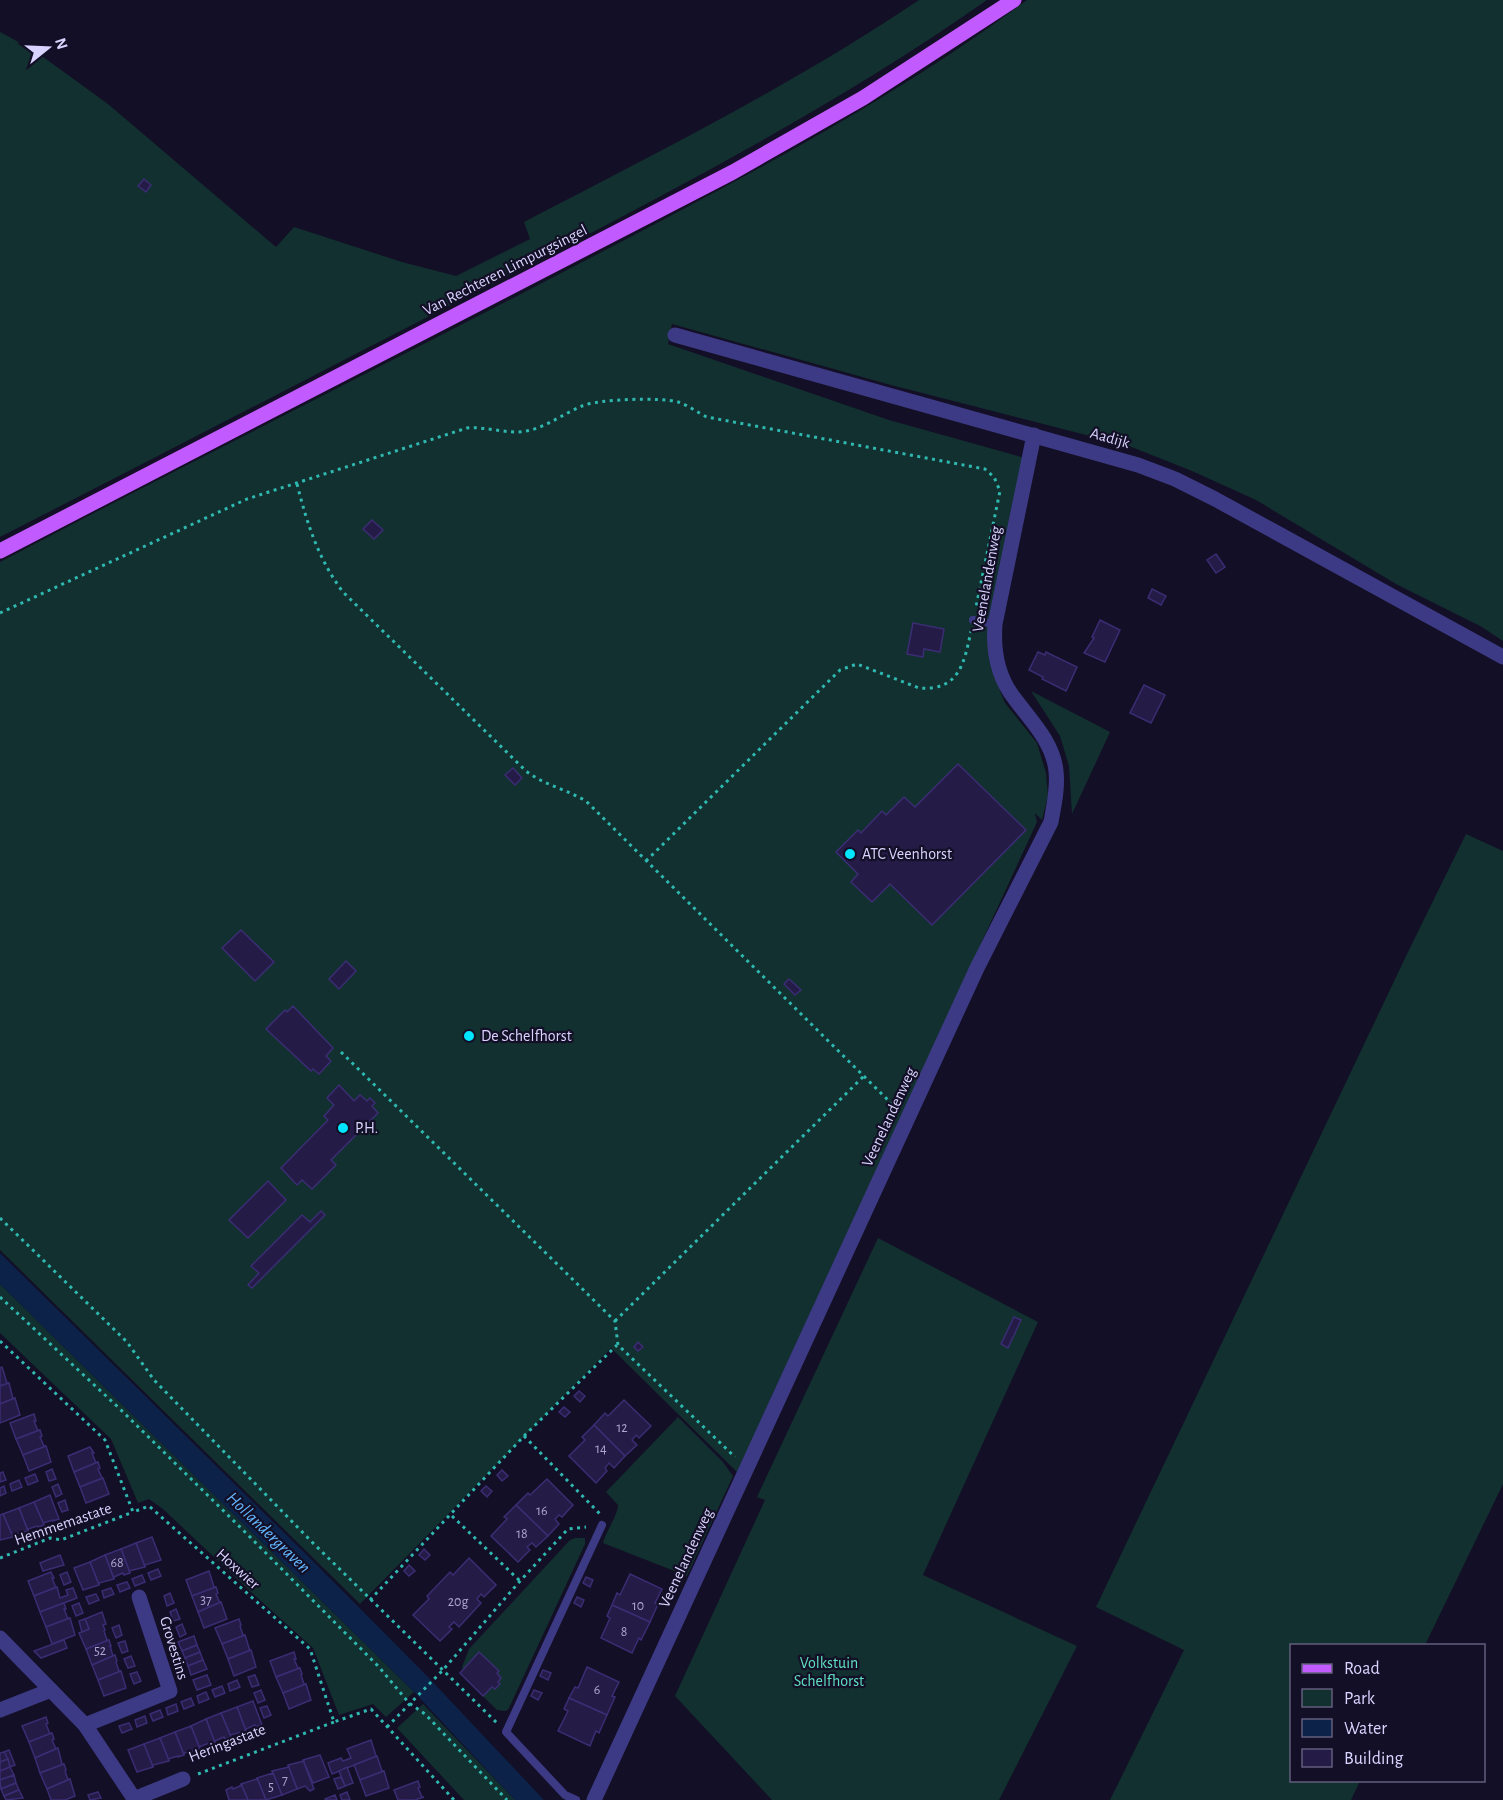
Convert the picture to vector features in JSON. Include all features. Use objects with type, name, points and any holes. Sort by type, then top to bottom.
[{"type":"main road","name":"Van Rechteren Limpurgsingel","points":[[0,551],[733,171],[863,98],[1014,0]]},
{"type":"street","name":"Aadijk","points":[[675,335],[1034,435],[1138,465],[1175,479],[1503,657]]},
{"type":"street","name":"Veenelandenweg","points":[[594,1800],[977,968],[1051,822],[1056,770],[1048,746],[1035,722],[1013,697],[1000,672],[994,650],[995,624],[1034,435]]},
{"type":"street","name":"Grovestins","points":[[85,1725],[170,1691],[139,1597]]},
{"type":"street","points":[[0,1638],[85,1725],[134,1799]]},
{"type":"street","points":[[0,1710],[51,1690]]},
{"type":"street","name":"Heringastate","points":[[134,1799],[183,1779]]},
{"type":"lane","points":[[973,620],[995,624]]},
{"type":"lane","points":[[576,1800],[565,1795],[506,1732],[602,1525]]},
{"type":"path","points":[[0,613],[247,499],[467,428],[477,427],[513,432],[533,430],[584,405],[600,401],[667,400],[679,402],[707,417],[985,469],[994,477],[1000,492],[967,651],[960,670],[952,681],[940,687],[920,688],[856,664],[840,669],[646,861]]},
{"type":"path","points":[[297,484],[312,537],[331,576],[343,592],[526,771],[537,780],[570,792],[586,801],[907,1119]]},
{"type":"path","points":[[341,1052],[615,1321],[618,1345],[747,1469]]},
{"type":"path","points":[[615,1321],[864,1076]]},
{"type":"path","points":[[0,1218],[127,1342],[154,1380],[370,1600],[506,1732]]},
{"type":"path","points":[[0,1297],[120,1409],[245,1532],[507,1800]]},
{"type":"path","points":[[0,1341],[105,1440],[134,1512]]},
{"type":"path","points":[[370,1600],[524,1436],[618,1345]]},
{"type":"path","points":[[387,1727],[443,1670],[568,1529],[602,1525],[600,1512],[524,1436]]},
{"type":"path","name":"Hoxwier","points":[[134,1512],[149,1506],[310,1648],[334,1722]]},
{"type":"path","name":"Hemmemastate","points":[[0,1558],[50,1538],[61,1540],[134,1512]]},
{"type":"path","points":[[452,1515],[520,1581]]},
{"type":"path","points":[[334,1722],[371,1708],[454,1800]]},
{"type":"path","name":"Heringastate","points":[[183,1779],[334,1722]]},
{"type":"green space","points":[[919,0],[987,0],[928,40],[807,115],[682,185],[0,537],[0,32],[35,51],[108,104],[276,247],[294,227],[402,262],[456,276],[530,239],[524,222],[774,89]]},
{"type":"green space","name":"De Schelfhorst","points":[[1027,0],[1503,0],[1503,641],[1482,627],[1396,584],[1256,500],[1129,446],[891,385],[672,324],[668,344],[889,420],[1025,458],[1012,528],[996,681],[1005,703],[1037,743],[1046,773],[1048,796],[1042,820],[1035,813],[1037,822],[737,1472],[611,1348],[360,1604],[0,1250],[0,562],[648,228],[759,168],[923,72]]},
{"type":"green space","points":[[1031,691],[1110,732],[1072,814],[1069,766],[1060,736]]},
{"type":"green space","points":[[1466,834],[1503,851],[1503,1484],[1425,1644],[1290,1644],[1290,1782],[1360,1782],[1351,1800],[1110,1800],[1184,1650],[1096,1607]]},
{"type":"green space","name":"Volkstuin Schelfhorst","points":[[878,1238],[1038,1322],[923,1575],[1077,1646],[999,1800],[772,1800],[675,1696],[765,1500],[757,1497]]},
{"type":"green space","points":[[0,1284],[414,1692],[386,1717],[373,1704],[339,1715],[313,1648],[163,1509],[149,1499],[138,1503],[111,1439],[0,1333]]},
{"type":"green space","points":[[678,1417],[722,1461],[733,1476],[687,1576],[603,1543],[618,1505],[606,1492]]},
{"type":"green space","points":[[585,1538],[585,1544],[509,1708],[506,1711],[497,1710],[464,1678],[462,1667],[469,1649],[570,1540]]},
{"type":"green space","points":[[423,1704],[515,1800],[464,1800],[397,1728]]},
{"type":"water","name":"Hollandergraven","points":[[0,1253],[312,1560],[429,1678],[544,1800],[515,1800],[414,1692],[0,1284]]},
{"type":"building","points":[[144,179],[151,185],[146,192],[138,186]]},
{"type":"building","points":[[372,520],[383,530],[374,539],[363,529]]},
{"type":"building","points":[[1216,554],[1225,567],[1216,573],[1207,560]]},
{"type":"building","points":[[1152,589],[1166,596],[1161,605],[1148,598]]},
{"type":"building","points":[[1100,620],[1120,630],[1105,662],[1084,653],[1094,638],[1092,637]]},
{"type":"building","points":[[913,623],[944,629],[940,652],[924,649],[923,657],[907,654]]},
{"type":"building","points":[[1038,652],[1045,655],[1046,652],[1077,667],[1066,691],[1029,670]]},
{"type":"building","points":[[1144,685],[1165,695],[1151,723],[1130,713]]},
{"type":"building","points":[[958,764],[1026,830],[932,925],[890,884],[872,902],[851,882],[858,874],[836,852],[858,830],[861,833],[882,811],[886,815],[904,797],[915,807]]},
{"type":"building","points":[[513,768],[522,778],[515,785],[505,775]]},
{"type":"building","points":[[241,930],[274,962],[255,981],[222,948]]},
{"type":"building","points":[[346,961],[356,971],[339,989],[329,979]]},
{"type":"building","points":[[789,979],[801,990],[795,995],[784,984]]},
{"type":"building","points":[[293,1006],[333,1048],[326,1056],[331,1061],[319,1074],[313,1069],[311,1071],[266,1029],[285,1010],[287,1012]]},
{"type":"building","points":[[339,1085],[354,1101],[360,1095],[367,1101],[370,1098],[375,1103],[372,1106],[378,1113],[331,1160],[336,1165],[312,1189],[302,1180],[297,1185],[281,1168],[328,1120],[324,1116],[334,1105],[327,1098]]},
{"type":"building","points":[[268,1181],[286,1200],[248,1238],[229,1220]]},
{"type":"building","points":[[321,1211],[325,1215],[252,1288],[248,1285],[259,1273],[251,1266],[302,1215],[310,1222]]},
{"type":"building","points":[[1014,1317],[1021,1320],[1008,1348],[1001,1344]]},
{"type":"building","points":[[638,1342],[643,1347],[638,1351],[634,1347]]},
{"type":"building","points":[[2,1367],[7,1383],[9,1383],[0,1386],[0,1368]]},
{"type":"building","points":[[9,1383],[13,1399],[0,1404],[0,1386]]},
{"type":"building","points":[[579,1391],[585,1396],[580,1402],[574,1396]]},
{"type":"building","points":[[15,1398],[20,1415],[0,1423],[0,1404]]},
{"type":"building","points":[[624,1400],[651,1426],[639,1438],[636,1435],[632,1440],[637,1445],[625,1456],[594,1425],[605,1413],[608,1416]]},
{"type":"building","points":[[564,1407],[570,1412],[565,1417],[559,1412]]},
{"type":"building","points":[[34,1414],[38,1431],[16,1439],[10,1423]]},
{"type":"building","points":[[594,1425],[625,1456],[614,1468],[609,1463],[605,1468],[607,1471],[596,1483],[569,1456],[585,1440],[582,1437]]},
{"type":"building","points":[[40,1430],[42,1436],[40,1437],[46,1446],[23,1455],[16,1439]]},
{"type":"building","points":[[46,1446],[51,1462],[29,1471],[23,1455]]},
{"type":"building","points":[[90,1447],[96,1463],[74,1472],[68,1456]]},
{"type":"building","points":[[98,1462],[100,1468],[98,1469],[103,1478],[80,1487],[74,1472]]},
{"type":"building","points":[[52,1469],[56,1479],[49,1481],[46,1472]]},
{"type":"building","points":[[502,1470],[508,1476],[502,1481],[497,1475]]},
{"type":"building","points":[[3,1472],[6,1480],[0,1482],[0,1473]]},
{"type":"building","points":[[35,1474],[38,1481],[28,1485],[25,1478]]},
{"type":"building","points":[[103,1478],[109,1494],[86,1503],[80,1487]]},
{"type":"building","points":[[547,1479],[573,1505],[562,1517],[559,1515],[555,1519],[559,1524],[548,1536],[516,1505]]},
{"type":"building","points":[[19,1480],[22,1487],[12,1491],[10,1484]]},
{"type":"building","points":[[58,1484],[62,1494],[56,1497],[52,1487]]},
{"type":"building","points":[[4,1486],[6,1493],[0,1496],[0,1488]]},
{"type":"building","points":[[486,1486],[492,1491],[487,1497],[481,1491]]},
{"type":"building","points":[[50,1495],[59,1519],[43,1523],[34,1502]]},
{"type":"building","points":[[65,1500],[68,1510],[62,1512],[58,1503]]},
{"type":"building","points":[[34,1502],[44,1525],[28,1529],[28,1531],[19,1508]]},
{"type":"building","points":[[516,1505],[548,1536],[536,1547],[532,1543],[527,1547],[530,1550],[518,1562],[491,1536],[507,1519],[504,1517]]},
{"type":"building","points":[[19,1508],[28,1531],[12,1535],[3,1514]]},
{"type":"building","points":[[3,1514],[13,1537],[0,1540],[0,1515]]},
{"type":"building","points":[[152,1537],[161,1560],[145,1565],[145,1567],[136,1543]]},
{"type":"building","points":[[136,1543],[145,1567],[129,1571],[121,1549]]},
{"type":"building","points":[[121,1549],[130,1573],[124,1575],[123,1573],[114,1579],[105,1555]]},
{"type":"building","points":[[424,1549],[430,1555],[425,1560],[419,1555]]},
{"type":"building","points":[[60,1555],[64,1565],[43,1571],[40,1563]]},
{"type":"building","points":[[105,1555],[114,1579],[99,1583],[99,1585],[90,1562]]},
{"type":"building","points":[[469,1558],[496,1585],[484,1597],[481,1594],[477,1599],[481,1603],[459,1627],[454,1622],[449,1627],[452,1629],[440,1641],[413,1615],[450,1572],[453,1575]]},
{"type":"building","points":[[90,1562],[99,1585],[83,1590],[74,1568]]},
{"type":"building","points":[[409,1565],[415,1571],[409,1576],[404,1571]]},
{"type":"building","points":[[158,1569],[161,1576],[151,1580],[148,1573]]},
{"type":"building","points":[[209,1571],[214,1587],[216,1587],[192,1596],[186,1580]]},
{"type":"building","points":[[51,1572],[56,1587],[34,1596],[28,1581]]},
{"type":"building","points":[[67,1572],[71,1582],[64,1585],[60,1575]]},
{"type":"building","points":[[630,1574],[662,1589],[650,1622],[612,1605],[617,1593],[620,1595]]},
{"type":"building","points":[[142,1575],[145,1582],[135,1586],[132,1579]]},
{"type":"building","points":[[586,1577],[593,1580],[590,1587],[583,1583]]},
{"type":"building","points":[[127,1582],[130,1588],[120,1592],[117,1585]]},
{"type":"building","points":[[57,1587],[60,1598],[68,1595],[66,1590],[73,1588],[77,1598],[40,1612],[34,1596]]},
{"type":"building","points":[[216,1587],[220,1603],[198,1612],[192,1596]]},
{"type":"building","points":[[111,1588],[114,1594],[104,1598],[102,1591]]},
{"type":"building","points":[[170,1593],[174,1603],[167,1606],[164,1596]]},
{"type":"building","points":[[96,1594],[99,1600],[89,1604],[86,1597]]},
{"type":"building","points":[[577,1597],[584,1600],[581,1607],[574,1603]]},
{"type":"building","points":[[221,1602],[227,1619],[204,1628],[198,1612]]},
{"type":"building","points":[[64,1603],[68,1619],[46,1627],[40,1612]]},
{"type":"building","points":[[79,1603],[83,1613],[76,1616],[72,1606]]},
{"type":"building","points":[[612,1605],[650,1622],[632,1653],[601,1638],[610,1618],[607,1616]]},
{"type":"building","points":[[176,1609],[180,1619],[173,1621],[170,1612]]},
{"type":"building","points":[[102,1612],[106,1624],[103,1625],[104,1631],[109,1640],[86,1649],[79,1633],[89,1629],[85,1619]]},
{"type":"building","points":[[70,1618],[75,1635],[52,1644],[46,1627]]},
{"type":"building","points":[[85,1619],[89,1629],[82,1632],[79,1621]]},
{"type":"building","points":[[239,1619],[243,1635],[245,1635],[222,1644],[215,1628]]},
{"type":"building","points":[[182,1624],[186,1634],[180,1637],[176,1627]]},
{"type":"building","points":[[119,1625],[122,1635],[116,1638],[112,1628]]},
{"type":"building","points":[[245,1635],[250,1650],[228,1659],[222,1644]]},
{"type":"building","points":[[194,1636],[197,1645],[182,1651],[178,1642]]},
{"type":"building","points":[[64,1640],[67,1648],[41,1658],[34,1651]]},
{"type":"building","points":[[109,1640],[113,1656],[92,1665],[86,1649]]},
{"type":"building","points":[[125,1641],[128,1651],[122,1653],[118,1643]]},
{"type":"building","points":[[197,1645],[200,1652],[185,1658],[182,1651]]},
{"type":"building","points":[[251,1650],[256,1667],[234,1676],[228,1659]]},
{"type":"building","points":[[200,1652],[203,1660],[188,1666],[185,1658]]},
{"type":"building","points":[[294,1652],[296,1659],[294,1659],[300,1668],[276,1677],[270,1661]]},
{"type":"building","points":[[479,1652],[499,1671],[497,1673],[501,1678],[498,1682],[500,1684],[495,1689],[492,1687],[483,1696],[460,1673]]},
{"type":"building","points":[[115,1655],[119,1671],[121,1671],[98,1680],[92,1665]]},
{"type":"building","points":[[131,1656],[135,1666],[128,1668],[124,1659]]},
{"type":"building","points":[[203,1660],[207,1669],[191,1675],[188,1666]]},
{"type":"building","points":[[587,1667],[619,1682],[607,1715],[569,1698],[575,1687],[578,1688]]},
{"type":"building","points":[[300,1668],[304,1684],[306,1684],[283,1693],[276,1677]]},
{"type":"building","points":[[543,1670],[551,1673],[548,1680],[540,1676]]},
{"type":"building","points":[[121,1671],[126,1688],[104,1696],[98,1680]]},
{"type":"building","points":[[137,1672],[141,1681],[134,1684],[130,1674]]},
{"type":"building","points":[[207,1675],[211,1685],[197,1690],[193,1680]]},
{"type":"building","points":[[255,1675],[259,1685],[252,1687],[248,1677]]},
{"type":"building","points":[[237,1680],[240,1687],[230,1691],[228,1684]]},
{"type":"building","points":[[306,1684],[311,1700],[289,1709],[283,1693]]},
{"type":"building","points":[[222,1686],[225,1693],[215,1697],[212,1690]]},
{"type":"building","points":[[261,1690],[265,1700],[258,1703],[254,1693]]},
{"type":"building","points":[[534,1690],[542,1693],[538,1700],[531,1696]]},
{"type":"building","points":[[206,1692],[209,1699],[199,1703],[197,1696]]},
{"type":"building","points":[[191,1698],[194,1705],[184,1709],[181,1702]]},
{"type":"building","points":[[569,1698],[607,1715],[599,1733],[596,1731],[590,1746],[558,1731],[568,1711],[564,1709]]},
{"type":"building","points":[[253,1701],[262,1725],[256,1727],[255,1725],[246,1731],[237,1707]]},
{"type":"building","points":[[176,1704],[178,1711],[168,1715],[166,1708]]},
{"type":"building","points":[[267,1706],[271,1715],[264,1718],[260,1708]]},
{"type":"building","points":[[237,1707],[246,1731],[230,1735],[221,1713]]},
{"type":"building","points":[[160,1710],[163,1717],[153,1721],[150,1714]]},
{"type":"building","points":[[221,1713],[231,1737],[225,1739],[224,1737],[215,1743],[206,1719]]},
{"type":"building","points":[[145,1716],[147,1723],[137,1727],[135,1720]]},
{"type":"building","points":[[46,1717],[50,1734],[29,1742],[22,1726]]},
{"type":"building","points":[[206,1719],[215,1743],[199,1747],[191,1726]]},
{"type":"building","points":[[129,1723],[132,1729],[122,1733],[119,1726]]},
{"type":"building","points":[[191,1726],[200,1749],[184,1753],[184,1755],[175,1732]]},
{"type":"building","points":[[175,1732],[184,1755],[168,1759],[160,1738]]},
{"type":"building","points":[[52,1733],[56,1749],[35,1758],[29,1742]]},
{"type":"building","points":[[160,1738],[169,1761],[153,1765],[153,1767],[144,1744]]},
{"type":"building","points":[[371,1740],[377,1756],[332,1774],[328,1763],[341,1758],[343,1761],[351,1758],[347,1749]]},
{"type":"building","points":[[144,1744],[153,1767],[137,1772],[128,1750]]},
{"type":"building","points":[[58,1748],[62,1764],[64,1764],[40,1773],[35,1758]]},
{"type":"building","points":[[9,1750],[15,1765],[10,1767],[4,1752]]},
{"type":"building","points":[[4,1752],[8,1759],[0,1762],[0,1753]]},
{"type":"building","points":[[320,1755],[329,1777],[313,1783],[303,1760]]},
{"type":"building","points":[[377,1756],[382,1771],[384,1771],[360,1780],[354,1765]]},
{"type":"building","points":[[8,1759],[10,1767],[0,1771],[0,1762]]},
{"type":"building","points":[[303,1761],[314,1789],[310,1791],[305,1786],[297,1789],[288,1765]]},
{"type":"building","points":[[64,1764],[68,1780],[47,1789],[40,1773]]},
{"type":"building","points":[[10,1767],[14,1775],[0,1780],[0,1771]]},
{"type":"building","points":[[289,1767],[297,1789],[282,1795],[272,1771]]},
{"type":"building","points":[[347,1767],[353,1783],[345,1786],[339,1771]]},
{"type":"building","points":[[384,1771],[389,1788],[366,1796],[360,1780]]},
{"type":"building","points":[[273,1773],[282,1795],[266,1800],[257,1778]]},
{"type":"building","points":[[14,1775],[16,1783],[1,1789],[0,1780]]},
{"type":"building","points":[[341,1777],[345,1786],[338,1789],[334,1779]]},
{"type":"building","points":[[257,1778],[266,1800],[248,1800],[241,1784]]},
{"type":"building","points":[[70,1779],[75,1796],[65,1800],[51,1800],[47,1789]]},
{"type":"building","points":[[418,1781],[420,1787],[418,1788],[424,1797],[415,1800],[398,1800],[394,1790]]},
{"type":"building","points":[[16,1783],[19,1790],[4,1796],[1,1789]]},
{"type":"building","points":[[242,1785],[248,1800],[229,1800],[226,1790]]},
{"type":"building","points":[[19,1790],[23,1798],[6,1800],[4,1796]]},
{"type":"building","points":[[98,1792],[101,1798],[90,1800],[88,1795]]},
{"type":"building","points":[[347,1792],[350,1800],[342,1800],[340,1795]]},
{"type":"building","points":[[335,1795],[337,1800],[325,1799]]},
{"type":"place","name":"ATC Veenhorst","points":[[850,854]]},
{"type":"place","name":"De Schelfhorst","points":[[469,1036]]},
{"type":"place","name":"P.H.","points":[[343,1128]]}]
